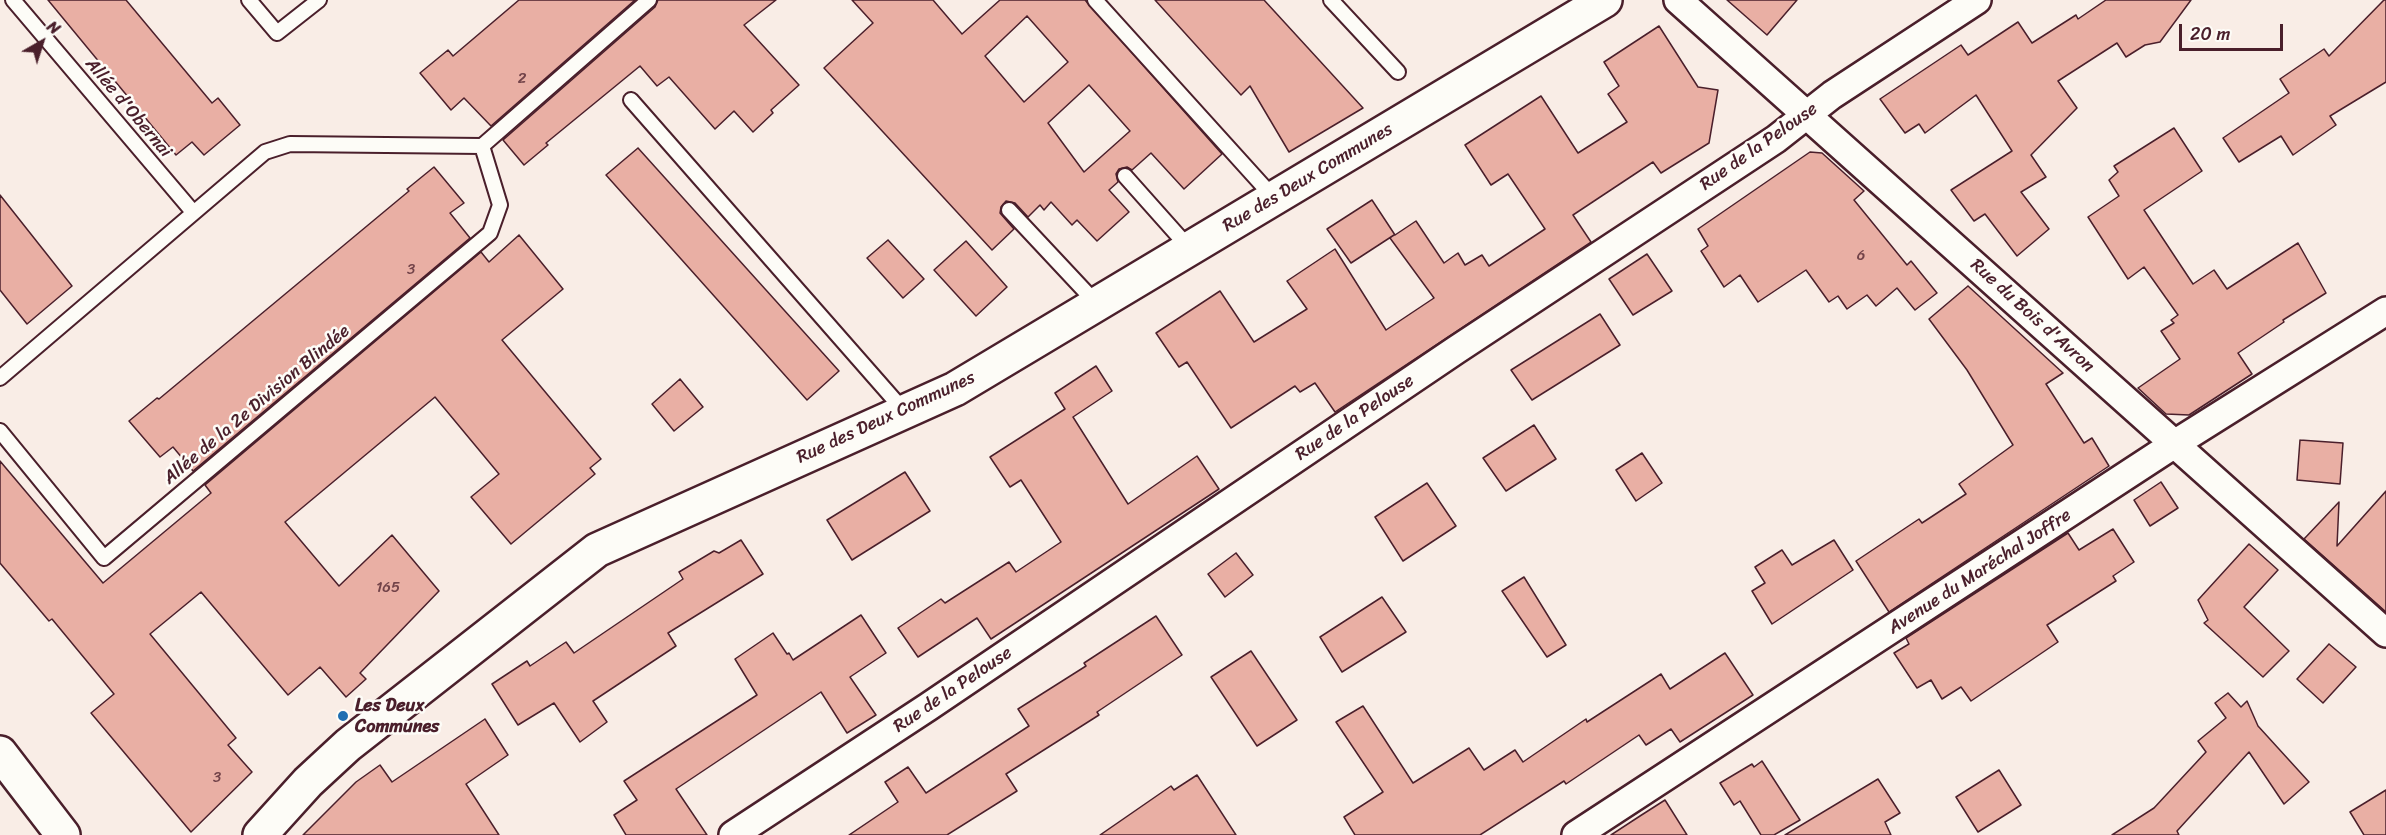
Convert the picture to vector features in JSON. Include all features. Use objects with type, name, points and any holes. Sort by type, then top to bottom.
[{"type":"street","name":"Rue des Deux Communes","points":[[260,835],[308,782],[348,745],[597,550],[955,389],[1605,0]]},
{"type":"street","name":"Rue du Bois d'Avron","points":[[1678,0],[2386,633]]},
{"type":"street","name":"Rue de la Pelouse","points":[[733,835],[928,707],[1456,350],[1776,139],[1832,95],[1977,0]]},
{"type":"street","name":"Avenue du Maréchal Joffre","points":[[1576,835],[2176,443],[2386,310]]},
{"type":"street","points":[[0,753],[63,835]]},
{"type":"lane","name":"Allée d'Obernai","points":[[13,0],[193,212]]},
{"type":"lane","points":[[249,0],[277,33],[320,0]]},
{"type":"lane","points":[[0,378],[265,152],[290,144],[482,146],[649,0]]},
{"type":"lane","points":[[1095,0],[1274,198]]},
{"type":"lane","points":[[1331,0],[1398,72]]},
{"type":"lane","points":[[631,100],[905,412]]},
{"type":"lane","name":"Allée de la 2e Division Blindée","points":[[0,430],[104,558],[490,233],[500,205],[482,146]]},
{"type":"lane","points":[[1125,176],[1190,249]]},
{"type":"lane","points":[[1009,210],[1097,304]]},
{"type":"building","points":[[48,0],[126,0],[212,103],[218,98],[240,125],[204,155],[192,142],[176,155]]},
{"type":"building","points":[[519,0],[635,0],[491,126],[464,98],[451,110],[420,73],[448,50],[453,56]]},
{"type":"building","points":[[658,0],[776,0],[744,25],[799,85],[771,110],[773,113],[753,132],[734,111],[715,129],[669,77],[657,86],[640,66],[546,143],[548,145],[524,165],[503,140],[655,7]]},
{"type":"building","points":[[852,0],[933,0],[962,34],[1000,0],[1085,0],[1222,154],[1184,189],[1151,153],[1132,170],[1127,167],[1119,169],[1116,174],[1118,182],[1109,190],[1129,212],[1097,241],[1077,220],[1072,225],[1051,202],[1044,210],[1040,205],[1028,217],[1015,203],[1006,201],[1000,213],[1014,229],[992,250],[824,68],[873,23]],"holes":[[[1027,16],[1068,62],[1024,102],[985,56]],[[1089,85],[1130,131],[1084,172],[1048,123]]]},
{"type":"building","points":[[1155,0],[1264,0],[1363,108],[1289,152],[1250,86],[1241,95]]},
{"type":"building","points":[[1727,0],[1797,0],[1767,35]]},
{"type":"building","points":[[2106,0],[2191,0],[2160,42],[2145,45],[2126,57],[2117,43],[2058,81],[2077,108],[2031,155],[2046,177],[2021,192],[2049,229],[2017,256],[1985,214],[1974,221],[1951,190],[2012,151],[1976,95],[1925,133],[1919,124],[1905,133],[1880,99],[1961,45],[1968,55],[2018,22],[2032,43],[2076,15],[2078,19]]},
{"type":"building","points":[[2386,0],[2386,82],[2330,116],[2336,125],[2293,155],[2281,136],[2239,162],[2223,138],[2289,93],[2280,79],[2324,49],[2329,56]]},
{"type":"building","points":[[1659,26],[1698,87],[1718,90],[1709,143],[1661,173],[1653,162],[1573,215],[1591,242],[1335,412],[1315,383],[1300,392],[1295,386],[1231,428],[1187,362],[1179,367],[1156,333],[1220,291],[1254,342],[1307,309],[1287,281],[1335,249],[1386,330],[1434,298],[1390,238],[1394,235],[1351,263],[1327,229],[1372,200],[1395,235],[1416,221],[1444,263],[1458,253],[1465,265],[1482,255],[1489,266],[1545,229],[1508,174],[1491,185],[1465,145],[1541,96],[1578,153],[1627,122],[1608,94],[1619,86],[1604,62]]},
{"type":"building","points":[[2174,128],[2202,171],[2144,210],[2193,284],[2214,270],[2227,289],[2298,243],[2326,293],[2283,320],[2284,322],[2238,353],[2252,374],[2189,415],[2166,414],[2138,388],[2180,359],[2161,331],[2174,323],[2171,320],[2178,315],[2144,267],[2128,279],[2088,217],[2119,196],[2109,180],[2118,172],[2114,166]]},
{"type":"building","points":[[638,148],[839,371],[807,400],[606,175]]},
{"type":"building","points":[[1810,152],[1822,153],[1864,191],[1854,200],[1907,265],[1911,261],[1937,293],[1915,310],[1897,288],[1876,306],[1867,295],[1847,309],[1838,296],[1829,302],[1806,270],[1758,302],[1740,275],[1724,287],[1701,251],[1708,246],[1698,229]]},
{"type":"building","points":[[434,167],[464,203],[450,213],[470,238],[193,471],[173,447],[160,457],[129,421],[157,398],[159,399],[409,191],[407,189]]},
{"type":"building","points":[[0,195],[72,286],[27,324],[0,290]]},
{"type":"building","points":[[519,235],[563,289],[502,340],[601,459],[590,468],[595,474],[511,544],[471,497],[499,474],[435,397],[285,522],[339,586],[392,535],[439,591],[360,673],[366,679],[346,697],[320,667],[288,695],[201,592],[150,634],[236,738],[228,745],[252,772],[191,832],[91,713],[114,694],[52,619],[49,621],[0,563],[0,461],[103,583],[211,493],[205,485],[481,252],[489,262]]},
{"type":"building","points":[[888,240],[924,279],[903,298],[867,258]]},
{"type":"building","points":[[966,241],[1007,287],[976,316],[934,270]]},
{"type":"building","points":[[1647,254],[1672,291],[1633,315],[1609,279]]},
{"type":"building","points":[[1968,286],[2063,373],[2046,384],[2084,443],[2092,438],[2109,466],[1889,612],[1856,561],[1919,519],[1922,523],[1966,494],[1959,484],[2013,445],[1967,370],[1929,319]]},
{"type":"building","points":[[1600,314],[1620,345],[1532,400],[1511,370]]},
{"type":"building","points":[[1096,366],[1112,391],[1073,417],[1128,504],[1197,456],[1219,489],[991,639],[977,618],[918,657],[898,628],[941,599],[945,603],[1009,562],[1016,572],[1061,542],[1021,480],[1010,487],[990,457],[1065,409],[1055,393]]},
{"type":"building","points":[[680,379],[703,407],[674,431],[652,404]]},
{"type":"building","points":[[1534,425],[1556,459],[1506,491],[1483,458]]},
{"type":"building","points":[[2300,440],[2343,443],[2340,484],[2297,480]]},
{"type":"building","points":[[1642,453],[1662,483],[1636,501],[1616,470]]},
{"type":"building","points":[[905,472],[930,511],[852,560],[827,520]]},
{"type":"building","points":[[2161,482],[2178,508],[2150,526],[2134,500]]},
{"type":"building","points":[[1427,483],[1456,526],[1403,561],[1375,517]]},
{"type":"building","points":[[2386,491],[2386,612],[2304,539],[2339,502],[2337,546]]},
{"type":"building","points":[[2113,529],[2134,562],[2113,576],[2116,581],[2047,625],[2058,642],[1971,701],[1961,687],[1942,699],[1931,680],[1917,688],[1894,653],[1909,644],[1906,638],[2068,533],[2079,550]]},
{"type":"building","points":[[741,540],[763,574],[668,633],[676,646],[593,701],[607,722],[580,742],[554,703],[518,725],[492,684],[527,661],[530,666],[566,642],[574,653],[683,579],[679,572],[714,551],[719,553]]},
{"type":"building","points":[[1834,540],[1853,570],[1772,624],[1752,591],[1765,583],[1755,567],[1782,550],[1792,565]]},
{"type":"building","points":[[2249,544],[2278,570],[2244,607],[2289,651],[2263,677],[2204,623],[2208,620],[2198,600]]},
{"type":"building","points":[[1236,553],[1253,575],[1225,597],[1208,574]]},
{"type":"building","points":[[1524,577],[1566,645],[1547,657],[1502,591]]},
{"type":"building","points":[[1382,597],[1406,632],[1342,672],[1320,637]]},
{"type":"building","points":[[861,615],[886,653],[850,677],[876,715],[847,733],[821,692],[676,789],[707,835],[626,835],[614,815],[637,800],[624,781],[757,695],[735,659],[773,633],[793,660]]},
{"type":"building","points":[[1156,616],[1182,655],[1097,712],[1099,715],[1006,774],[1017,791],[947,835],[849,835],[898,802],[885,782],[908,767],[926,793],[1029,726],[1018,709],[1086,666],[1084,663]]},
{"type":"building","points":[[2329,644],[2356,667],[2323,703],[2297,679]]},
{"type":"building","points":[[1251,651],[1297,720],[1257,746],[1211,677]]},
{"type":"building","points":[[1725,653],[1753,695],[1680,742],[1671,729],[1646,745],[1639,735],[1566,784],[1564,781],[1480,835],[1355,835],[1344,817],[1383,792],[1336,722],[1363,706],[1413,783],[1469,748],[1484,770],[1515,750],[1523,762],[1586,719],[1587,722],[1661,674],[1670,689]]},
{"type":"building","points":[[2228,693],[2241,707],[2247,701],[2258,726],[2309,782],[2284,804],[2249,752],[2177,831],[2179,835],[2112,835],[2154,808],[2206,752],[2198,741],[2226,718],[2215,703]]},
{"type":"building","points":[[485,719],[508,755],[466,784],[499,835],[303,835],[356,782],[380,765],[392,782]]},
{"type":"building","points":[[1762,761],[1800,820],[1774,835],[1761,835],[1740,801],[1734,805],[1720,783],[1752,764],[1754,767]]},
{"type":"building","points":[[1999,770],[2021,805],[1978,832],[1956,797]]},
{"type":"building","points":[[1197,775],[1236,835],[1100,835],[1171,786],[1174,790]]},
{"type":"building","points":[[1878,779],[1900,813],[1885,822],[1891,835],[1785,835]]},
{"type":"building","points":[[2386,790],[2386,835],[2364,835],[2350,812]]},
{"type":"building","points":[[1665,800],[1687,835],[1611,835],[1640,816]]},
{"type":"place","name":"Les Deux Communes","points":[[343,716]]}]
